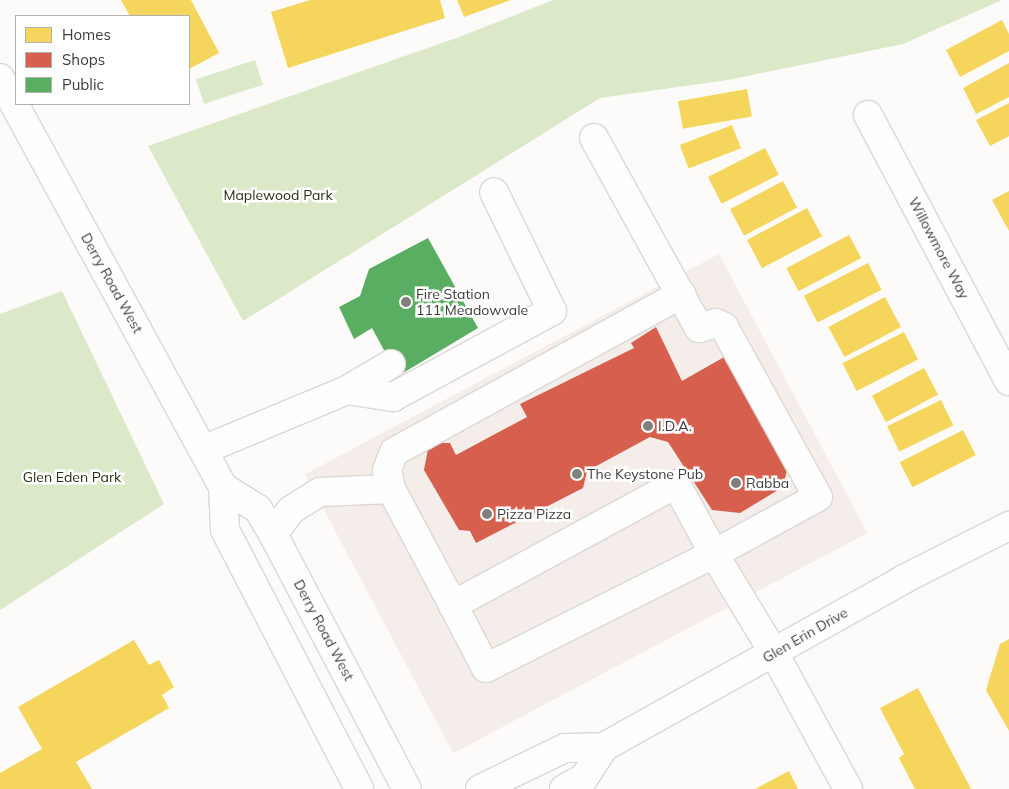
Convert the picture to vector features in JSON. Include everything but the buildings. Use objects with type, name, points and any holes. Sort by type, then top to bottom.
[{"type":"main road","name":"Derry Road West","points":[[0,78],[223,487],[225,530],[359,789]]},
{"type":"main road","name":"Willowmore Way","points":[[868,115],[1009,381]]},
{"type":"main road","points":[[594,138],[681,294],[699,328],[716,323],[724,327],[818,497],[714,554],[486,668],[391,489],[387,470],[394,452],[681,294]]},
{"type":"main road","points":[[347,390],[393,397],[552,310],[494,192]]},
{"type":"main road","points":[[203,450],[347,390],[392,364]]},
{"type":"main road","points":[[453,605],[676,484],[714,554],[774,653],[848,789]]},
{"type":"main road","name":"Derry Road West","points":[[223,487],[258,509],[273,534],[406,789]]},
{"type":"main road","points":[[273,534],[291,510],[320,492],[391,489]]},
{"type":"main road","name":"Glen Erin Drive","points":[[564,789],[584,778],[604,748],[904,578],[1009,526]]},
{"type":"main road","name":"Glen Erin Drive","points":[[480,789],[565,748],[604,748]]},
{"type":"shaded area","points":[[719,254],[867,533],[453,753],[305,474]]},
{"type":"green space","name":"Maplewood Park","points":[[553,0],[1002,0],[903,44],[728,80],[600,98],[243,321],[148,146],[459,37]]},
{"type":"green space","points":[[255,60],[263,85],[204,104],[196,79]]},
{"type":"green space","name":"Glen Eden Park","points":[[62,291],[164,504],[0,610],[0,314]]},
{"type":"place","name":"Fire Station 111 Meadowvale","points":[[406,302]]},
{"type":"place","name":"I.D.A.","points":[[648,426]]},
{"type":"place","name":"The Keystone Pub","points":[[577,474]]},
{"type":"place","name":"Rabba","points":[[736,483]]},
{"type":"place","name":"Pizza Pizza","points":[[487,514]]}]
